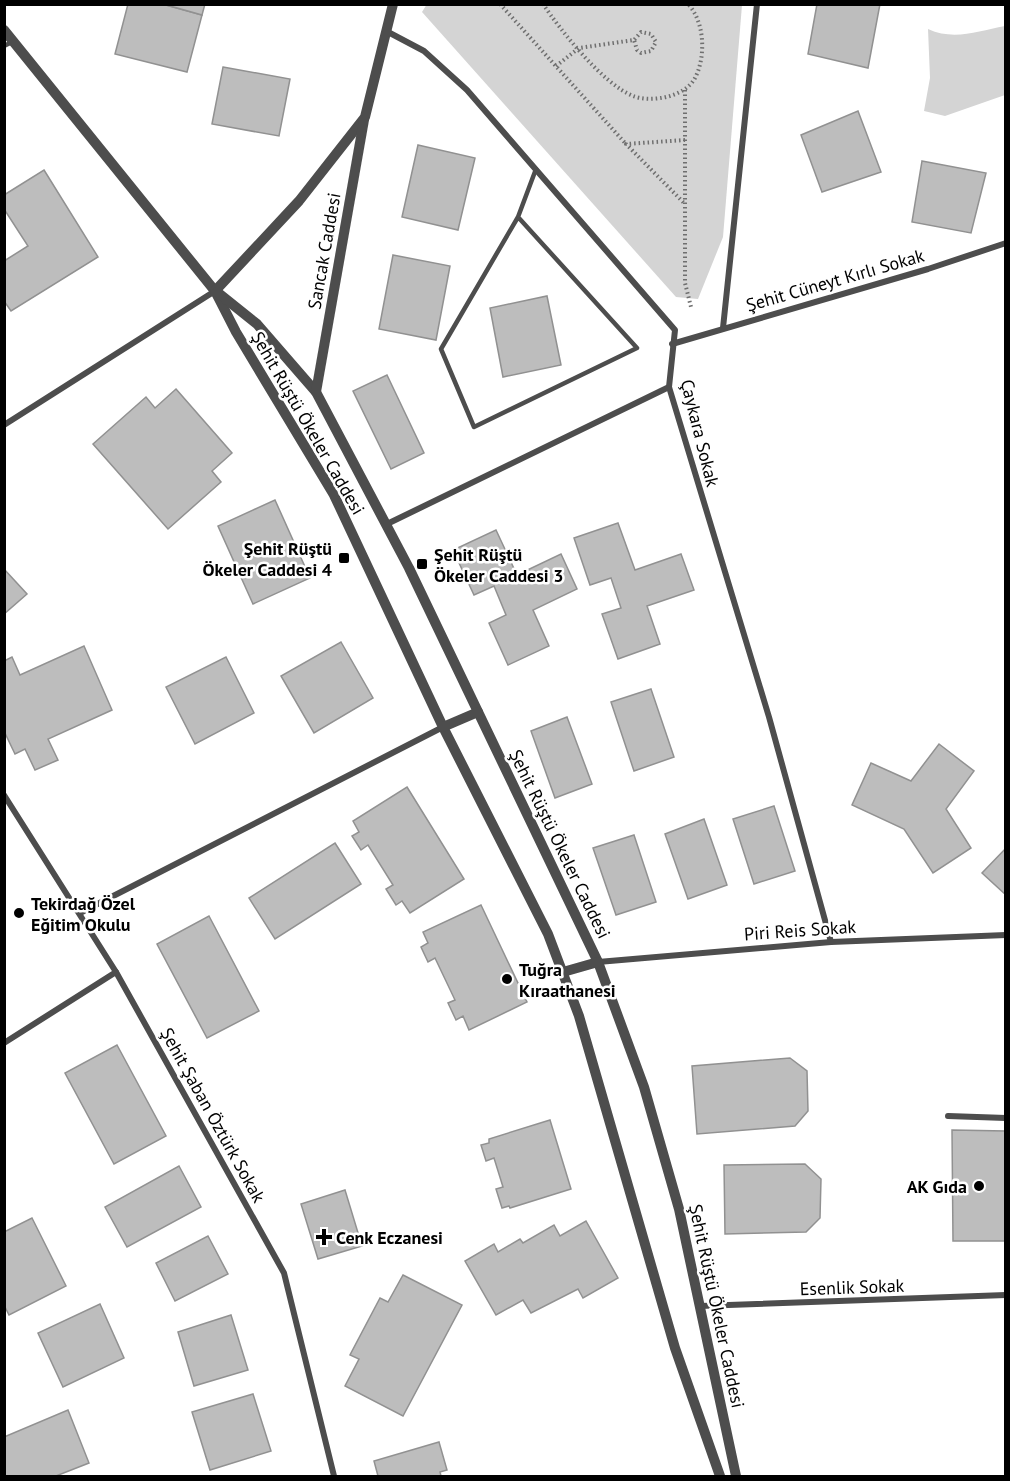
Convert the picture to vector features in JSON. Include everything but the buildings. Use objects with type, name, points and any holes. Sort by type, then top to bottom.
[{"type":"street","name":"Sancak Caddesi","points":[[316,392],[364,117],[388,32],[393,4]]},
{"type":"street","points":[[723,328],[757,4]]},
{"type":"street","name":"Şehit Rüştü Ökeler Caddesi","points":[[4,30],[9,44],[215,291],[257,324],[316,392],[387,524],[598,962],[644,1087],[679,1209],[736,1476]]},
{"type":"street","name":"Çaykara Sokak","points":[[388,32],[424,51],[467,90],[675,330],[669,387],[769,717],[831,942]]},
{"type":"street","name":"Sancak Caddesi","points":[[215,291],[299,201],[364,117]]},
{"type":"street","name":"Şehit Cüneyt Kırlı Sokak","points":[[672,344],[928,269],[1005,243]]},
{"type":"street","points":[[4,425],[215,291]]},
{"type":"street","name":"Şehit Rüştü Ökeler Caddesi","points":[[215,291],[236,332],[334,495],[443,727],[548,934],[579,1016],[675,1348],[720,1476]]},
{"type":"street","points":[[387,524],[669,387]]},
{"type":"street","points":[[80,913],[443,727],[478,712]]},
{"type":"street","name":"Şehit Şaban Öztürk Sokak","points":[[4,795],[116,972],[284,1273],[334,1476]]},
{"type":"street","name":"Piri Reis Sokak","points":[[598,962],[831,942],[1005,935]]},
{"type":"street","points":[[563,972],[598,962]]},
{"type":"street","points":[[4,1043],[116,972]]},
{"type":"street","points":[[948,1116],[1005,1118]]},
{"type":"street","name":"Esenlik Sokak","points":[[700,1306],[1005,1295]]},
{"type":"lane","points":[[518,216],[637,348],[474,427],[441,350],[518,216],[536,169]]},
{"type":"path","points":[[501,4],[626,144],[685,204]]},
{"type":"path","points":[[543,4],[602,75],[632,95],[654,99],[685,90],[694,79],[701,57],[701,31],[696,12],[688,4]]},
{"type":"path","points":[[556,66],[579,48],[634,40],[641,32],[654,37],[656,42],[651,51],[641,53],[637,50],[634,40]]},
{"type":"path","points":[[685,90],[685,283],[691,307]]},
{"type":"path","points":[[626,144],[684,140]]},
{"type":"shaded area","points":[[427,4],[742,5],[723,237],[698,299],[676,297],[422,12]]},
{"type":"shaded area","points":[[1005,26],[1005,95],[945,116],[924,111],[930,78],[928,29],[938,33],[957,35]]},
{"type":"place","name":"Şehit Rüştü Ökeler Caddesi 4","points":[[344,558]]},
{"type":"place","name":"Şehit Rüştü Ökeler Caddesi 3","points":[[422,564]]},
{"type":"place","name":"Tekirdağ Özel Eğitim Okulu","points":[[19,913]]},
{"type":"place","name":"Tuğra Kıraathanesi","points":[[507,979]]},
{"type":"place","name":"AK Gıda","points":[[979,1186]]},
{"type":"place","name":"Cenk Eczanesi","points":[[324,1237]]}]
